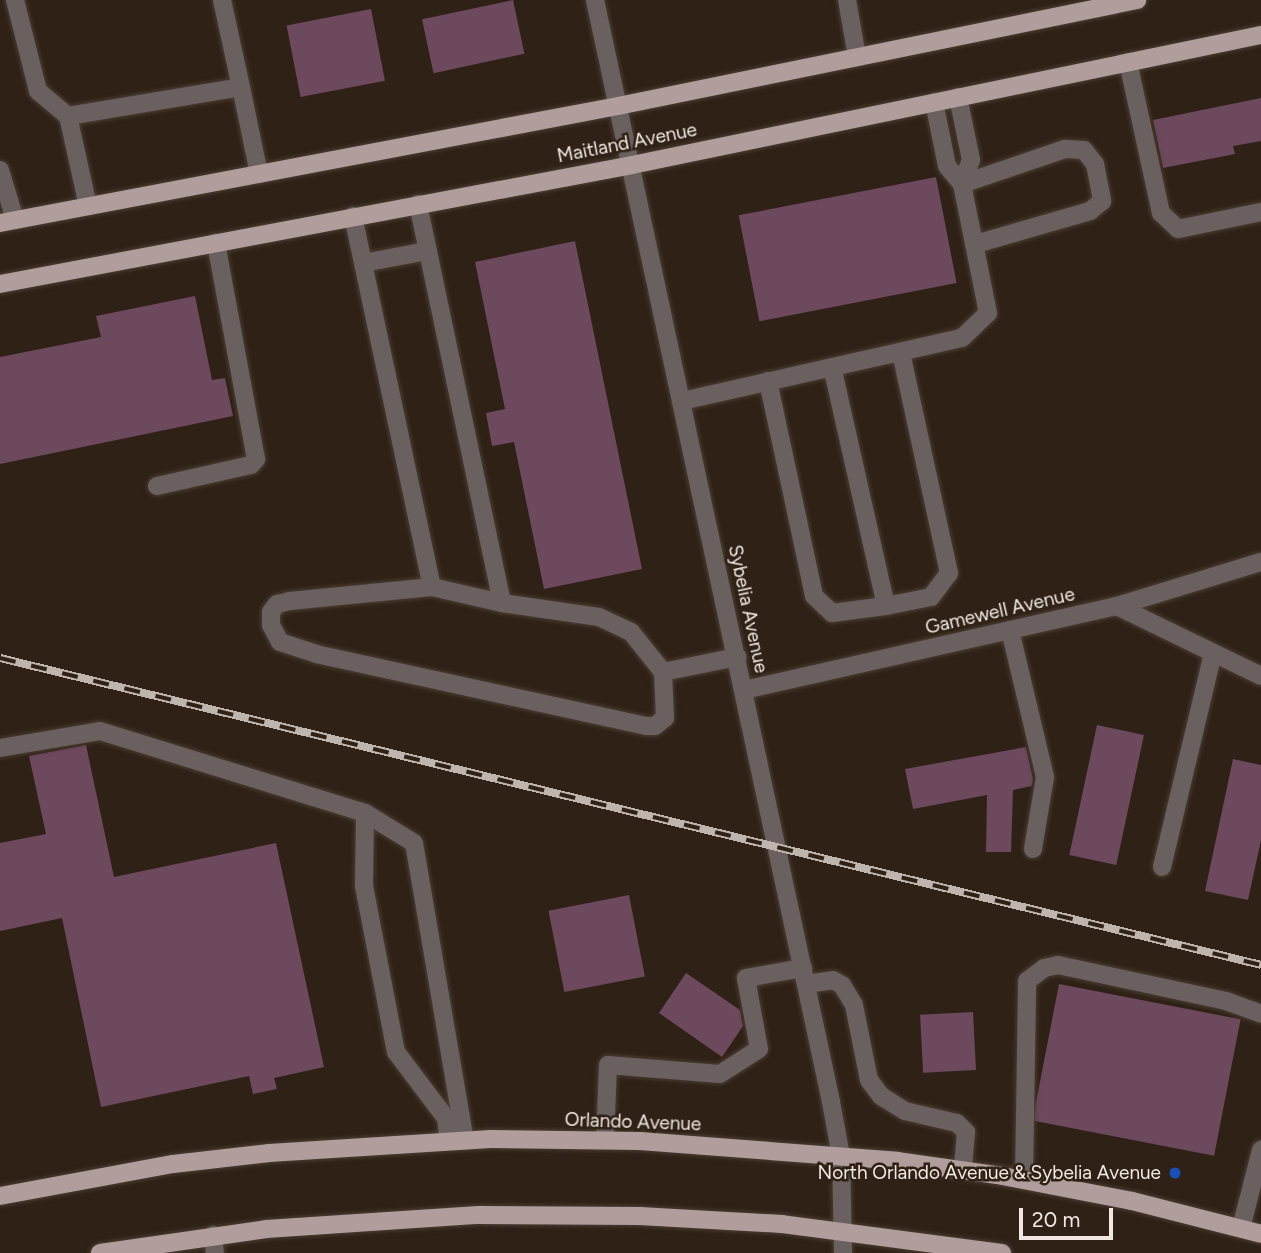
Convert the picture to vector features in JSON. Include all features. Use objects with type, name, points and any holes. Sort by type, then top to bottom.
[{"type":"main road","name":"Maitland Avenue","points":[[8,221],[618,106],[1137,0]]},
{"type":"main road","name":"Maitland Avenue","points":[[0,284],[632,165],[1261,35]]},
{"type":"main road","name":"Orlando Avenue","points":[[0,1196],[173,1164],[457,1140],[605,1140],[841,1156],[963,1170],[1024,1180],[1261,1234]]},
{"type":"main road","points":[[100,1253],[213,1235],[479,1215],[640,1216],[843,1228],[1002,1253]]},
{"type":"street","points":[[15,0],[38,91],[68,116],[88,206]]},
{"type":"street","points":[[222,0],[259,174]]},
{"type":"street","name":"Sybelia Avenue","points":[[595,0],[805,976],[841,1156],[843,1253]]},
{"type":"street","points":[[847,0],[857,57]]},
{"type":"street","points":[[1128,62],[1161,213],[1178,229],[1261,212]]},
{"type":"street","points":[[68,116],[241,88]]},
{"type":"street","points":[[958,97],[971,160],[962,184]]},
{"type":"street","points":[[682,401],[962,338],[988,313],[962,184],[947,166],[934,102]]},
{"type":"street","points":[[962,184],[1065,149],[1084,150],[1095,163],[1102,201],[1090,211],[976,244]]},
{"type":"street","points":[[0,170],[8,221]]},
{"type":"street","points":[[418,204],[502,603]]},
{"type":"street","points":[[353,216],[432,587]]},
{"type":"street","points":[[157,486],[251,465],[256,459],[216,243]]},
{"type":"street","points":[[363,263],[428,251]]},
{"type":"street","points":[[768,381],[814,596],[832,613],[931,597],[949,573],[901,352]]},
{"type":"street","points":[[832,367],[886,606]]},
{"type":"street","name":"Gamewell Avenue","points":[[744,690],[1117,606],[1261,562]]},
{"type":"street","points":[[432,587],[502,603],[599,617],[631,632],[663,672],[665,718],[655,726],[646,726],[316,654],[281,642],[271,625],[271,612],[277,604],[364,590],[432,587]]},
{"type":"street","points":[[1117,606],[1261,676]]},
{"type":"street","points":[[1010,630],[1045,777],[1033,849]]},
{"type":"street","points":[[1162,867],[1213,653]]},
{"type":"street","points":[[663,672],[737,657]]},
{"type":"street","points":[[0,748],[100,731],[365,813],[414,843],[457,1140]]},
{"type":"street","points":[[365,813],[364,886],[396,1052],[446,1118],[457,1140]]},
{"type":"street","points":[[1024,1180],[1027,981],[1044,968],[1058,965],[1226,1001],[1261,1014]]},
{"type":"street","points":[[605,1140],[608,1065],[720,1074],[759,1049],[746,978],[805,976],[842,985],[854,1005],[869,1080],[881,1096],[905,1111],[957,1123],[966,1132],[963,1170]]},
{"type":"street","points":[[1241,1228],[1261,1150]]},
{"type":"street","points":[[213,1235],[215,1253]]},
{"type":"building","points":[[513,0],[524,54],[433,73],[422,19]]},
{"type":"building","points":[[371,9],[385,81],[301,97],[287,25]]},
{"type":"building","points":[[1261,98],[1261,141],[1233,146],[1235,154],[1163,168],[1153,120]]},
{"type":"building","points":[[936,177],[957,283],[759,321],[739,215]]},
{"type":"building","points":[[575,241],[642,569],[544,589],[514,442],[492,446],[486,413],[505,409],[475,262]]},
{"type":"building","points":[[195,296],[212,380],[225,378],[233,416],[0,464],[0,357],[101,337],[96,316]]},
{"type":"building","points":[[1097,725],[1144,735],[1116,865],[1069,855]]},
{"type":"building","points":[[86,745],[114,877],[276,843],[324,1067],[274,1078],[277,1089],[253,1094],[249,1076],[101,1107],[62,918],[0,931],[0,843],[46,834],[29,756]]},
{"type":"building","points":[[1026,747],[1032,786],[1013,790],[1011,852],[986,852],[987,795],[913,809],[905,769]]},
{"type":"building","points":[[1233,759],[1261,765],[1261,840],[1248,900],[1205,891]]},
{"type":"building","points":[[629,895],[645,976],[564,992],[549,911]]},
{"type":"building","points":[[686,973],[740,1010],[743,1026],[722,1057],[659,1013]]},
{"type":"building","points":[[1059,984],[1241,1019],[1214,1156],[1032,1120]]},
{"type":"building","points":[[973,1012],[976,1070],[923,1073],[920,1015]]},
{"type":"railway","points":[[0,658],[1261,965]]},
{"type":"place","name":"North Orlando Avenue & Sybelia Avenue","points":[[1175,1173]]}]
